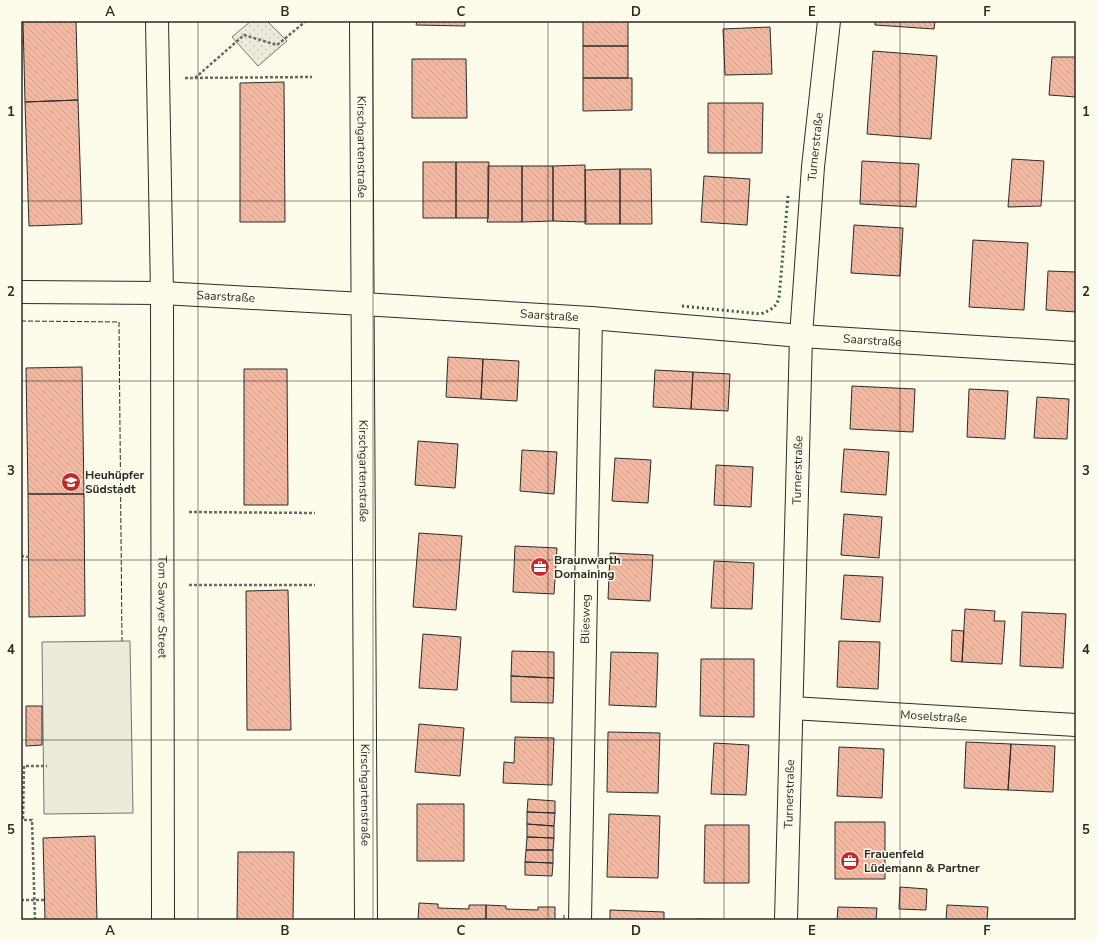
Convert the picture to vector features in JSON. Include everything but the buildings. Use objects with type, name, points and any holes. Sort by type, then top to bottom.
[{"type":"street","name":"Tom Sawyer Street","points":[[157,21],[162,293],[163,920]]},
{"type":"street","name":"Kirschgartenstraße","points":[[361,21],[366,920]]},
{"type":"street","name":"Turnerstraße","points":[[786,920],[801,336],[813,167],[829,21]]},
{"type":"street","name":"Saarstraße","points":[[21,292],[162,293],[363,304],[591,318],[801,336],[1076,353]]},
{"type":"street","name":"Bliesweg","points":[[580,920],[591,318]]},
{"type":"street","name":"Moselstraße","points":[[792,708],[1076,725]]},
{"type":"path","points":[[195,78],[244,35],[276,45],[306,21]]},
{"type":"path","points":[[158,79],[312,77]]},
{"type":"path","points":[[163,512],[315,513]]},
{"type":"path","points":[[21,556],[29,557]]},
{"type":"path","points":[[163,585],[315,585]]},
{"type":"path","points":[[35,920],[32,820],[24,820],[24,766],[47,766]]},
{"type":"path","points":[[21,900],[45,900]]},
{"type":"shaded area","points":[[251,21],[267,21],[287,41],[258,66],[232,37]]},
{"type":"shaded area","points":[[130,641],[133,813],[44,814],[42,642]]},
{"type":"hedge","points":[[682,306],[761,314],[770,310],[774,306],[779,298],[788,196]]},
{"type":"fence","points":[[21,321],[119,322],[122,641]]},
{"type":"fence","points":[[564,914],[564,920]]},
{"type":"place","name":"Heuhüpfer Südstadt","points":[[71,482]]},
{"type":"place","name":"Braunwarth Domaining","points":[[540,567]]},
{"type":"place","name":"Frauenfeld Lüdemann & Partner","points":[[850,861]]}]
